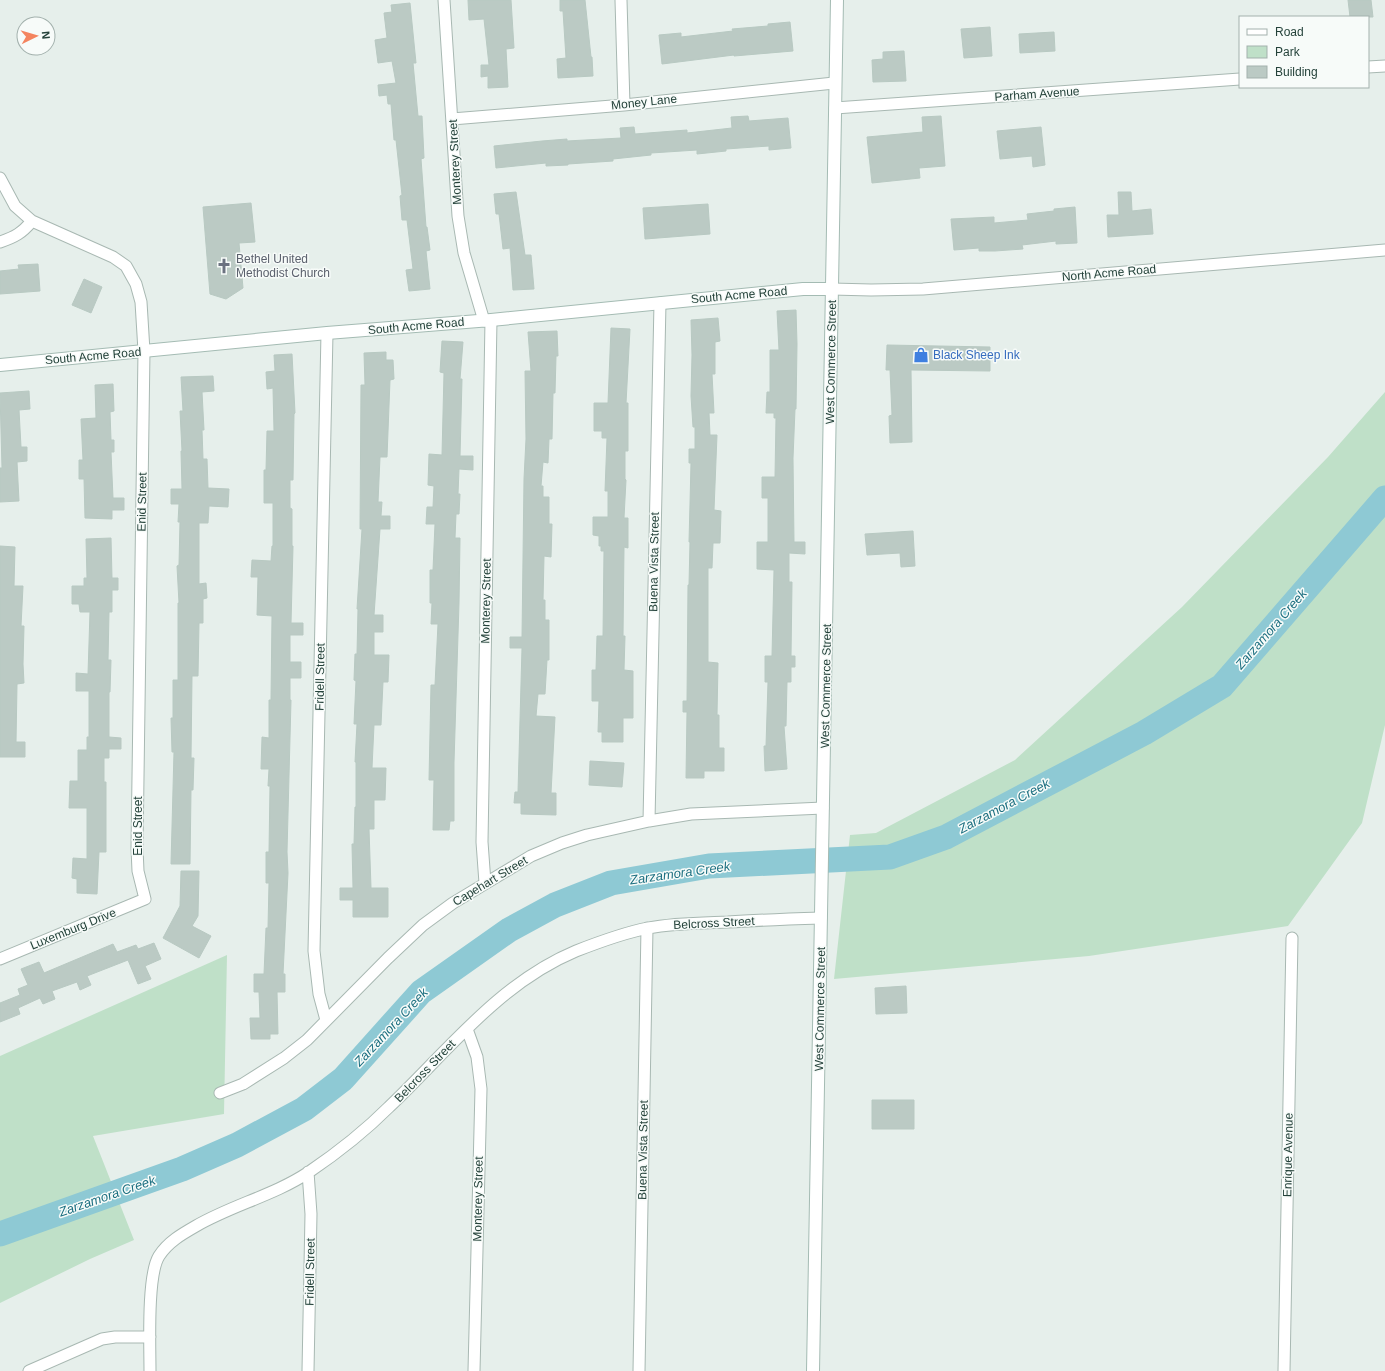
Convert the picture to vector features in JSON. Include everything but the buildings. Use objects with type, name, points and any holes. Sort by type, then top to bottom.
[{"type":"main road","name":"West Commerce Street","points":[[813,1371],[824,808],[836,0]]},
{"type":"main road","name":"South Acme Road","points":[[0,364],[327,333],[488,320],[803,289],[832,289]]},
{"type":"street","name":"Monterey Street","points":[[444,0],[458,216],[464,253],[488,320],[482,842],[485,883]]},
{"type":"street","points":[[622,0],[624,105]]},
{"type":"street","points":[[1369,67],[1385,66]]},
{"type":"street","name":"Parham Avenue","points":[[834,108],[1239,79]]},
{"type":"street","name":"Money Lane","points":[[452,118],[624,105],[834,83]]},
{"type":"street","name":"Enid Street","points":[[0,178],[15,206],[32,221],[113,257],[126,266],[136,284],[141,302],[144,351],[137,848],[138,871],[145,899]]},
{"type":"street","points":[[0,242],[13,237],[32,221]]},
{"type":"street","name":"North Acme Road","points":[[832,289],[923,289],[1385,250]]},
{"type":"street","name":"Buena Vista Street","points":[[649,821],[660,303]]},
{"type":"street","name":"Fridell Street","points":[[326,1020],[319,994],[314,951],[327,333]]},
{"type":"street","name":"Capehart Street","points":[[220,1093],[243,1084],[284,1058],[308,1040],[382,963],[423,925],[453,903],[531,856],[562,843],[587,835],[649,821],[691,814],[824,808]]},
{"type":"street","name":"Luxemburg Drive","points":[[0,959],[145,899]]},
{"type":"street","name":"Belcross Street","points":[[150,1371],[152,1280],[156,1261],[175,1239],[216,1214],[290,1183],[308,1172],[373,1122],[480,1015],[507,992],[541,969],[574,952],[617,936],[647,928],[690,923],[821,918]]},
{"type":"street","name":"Buena Vista Street","points":[[639,1371],[647,928]]},
{"type":"street","name":"Enrique Avenue","points":[[1284,1371],[1292,938]]},
{"type":"street","name":"Monterey Street","points":[[467,1029],[477,1057],[481,1088],[474,1371]]},
{"type":"street","name":"Fridell Street","points":[[308,1172],[311,1214],[308,1371]]},
{"type":"street","points":[[29,1371],[102,1339],[115,1337],[150,1337]]},
{"type":"green space","points":[[1385,392],[1385,725],[1362,823],[1288,926],[1089,956],[834,979],[850,835],[876,833],[1015,760],[1182,607],[1328,457]]},
{"type":"green space","points":[[227,955],[224,1114],[93,1136],[134,1240],[90,1259],[0,1303],[0,1056]]},
{"type":"waterway","name":"Zarzamora Creek","points":[[0,1234],[182,1169],[237,1145],[304,1109],[343,1079],[421,992],[509,930],[555,905],[611,883],[709,866],[890,857],[946,837],[1144,733],[1222,686],[1385,498]]},
{"type":"place","name":"Bethel United Methodist Church","points":[[224,266]]},
{"type":"place","name":"Black Sheep Ink","points":[[921,355]]}]
